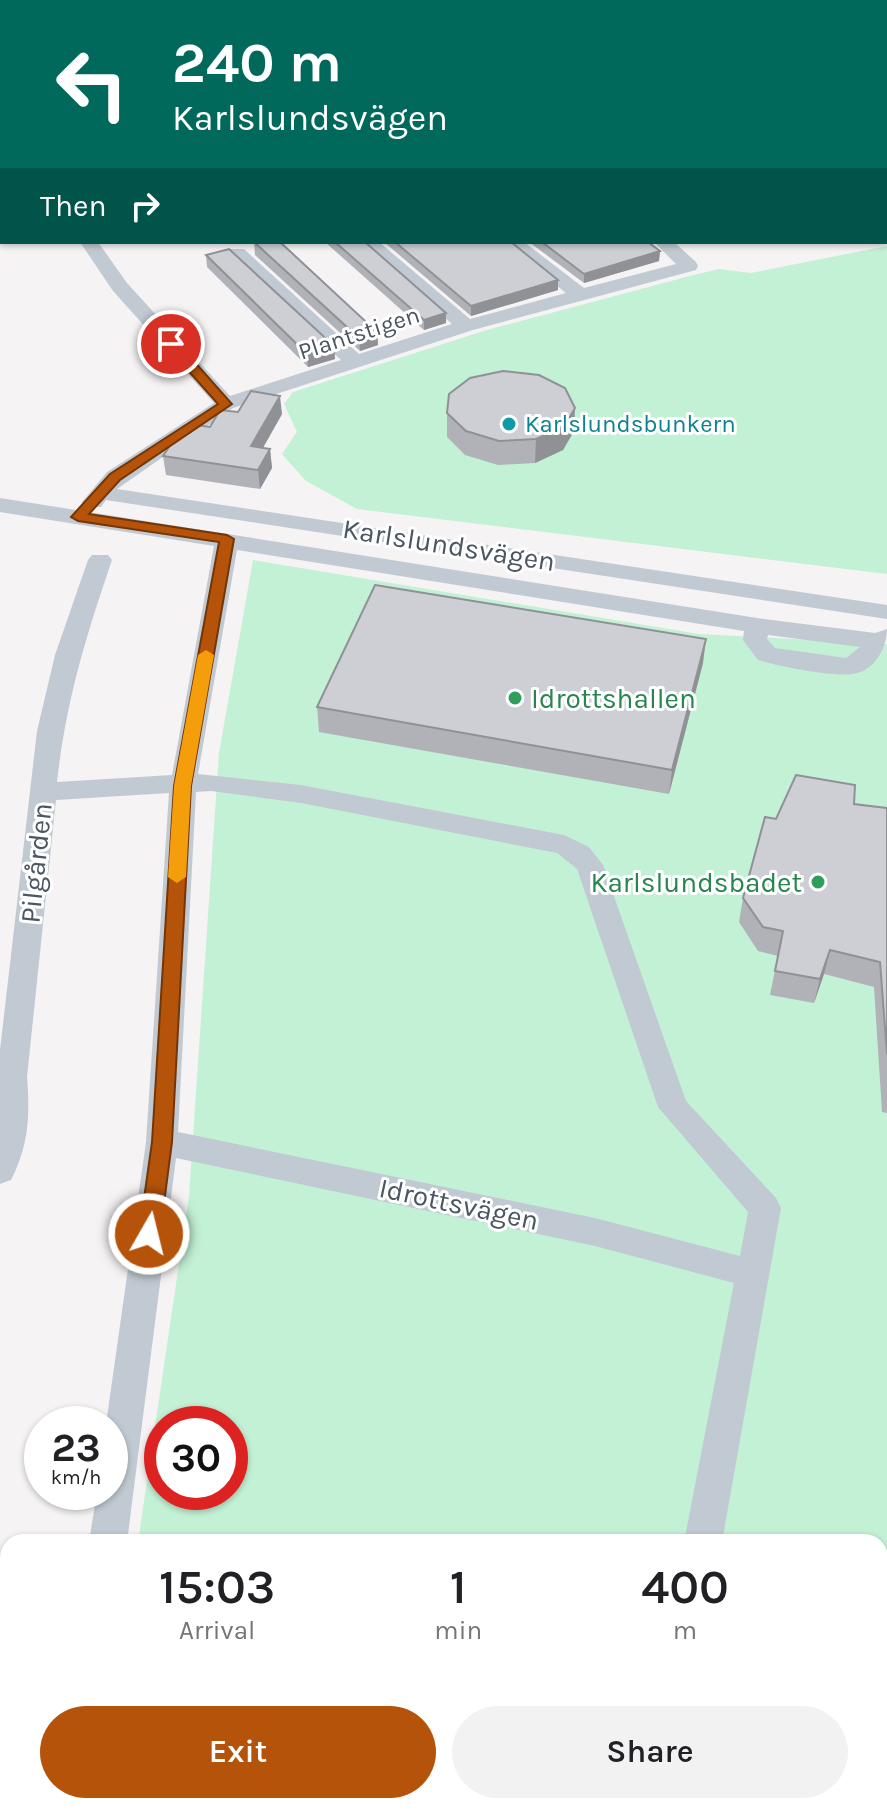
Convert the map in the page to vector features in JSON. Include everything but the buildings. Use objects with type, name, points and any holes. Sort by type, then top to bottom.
[{"type":"street","points":[[90,244],[120,287],[226,404]]},
{"type":"street","points":[[370,244],[466,326]]},
{"type":"street","points":[[515,244],[579,294]]},
{"type":"street","name":"Plantstigen","points":[[78,517],[115,477],[156,447],[226,404],[466,326],[689,266],[665,244]]},
{"type":"street","points":[[237,253],[354,361]]},
{"type":"street","name":"Karlslundsvägen","points":[[101,493],[887,612]]},
{"type":"street","name":"Karlslundsvägen","points":[[0,505],[304,551],[757,626],[755,640],[767,655],[850,667],[882,639]]},
{"type":"street","points":[[304,551],[318,526]]},
{"type":"street","points":[[109,1534],[162,1142],[183,786],[227,539]]},
{"type":"street","name":"Pilgården","points":[[0,1171],[15,1121],[12,1077],[50,731],[61,679],[100,560]]},
{"type":"street","points":[[44,792],[211,782],[301,794],[564,845],[579,854],[595,875],[673,1107],[765,1208],[705,1534]]},
{"type":"street","name":"Idrottsvägen","points":[[162,1142],[595,1232],[755,1274]]},
{"type":"green space","points":[[887,246],[887,574],[357,509],[306,481],[282,454],[297,432],[284,404],[293,392],[487,330],[686,277],[719,269],[751,273]]},
{"type":"green space","points":[[253,560],[699,634],[887,644],[887,1534],[139,1534],[144,1501],[144,1510],[248,1510],[248,1406],[158,1406],[189,1196],[219,753]]},
{"type":"slow traffic","points":[[177,877],[183,786],[206,655]]},
{"type":"place","name":"Karlslundsbunkern","points":[[509,424]]},
{"type":"place","name":"Idrottshallen","points":[[515,698]]},
{"type":"place","name":"Karlslundsbadet","points":[[818,882]]},
{"type":"route","points":[[149,1234],[162,1142],[183,786],[227,539],[78,517],[115,477],[156,447],[226,404],[171,344]]}]
